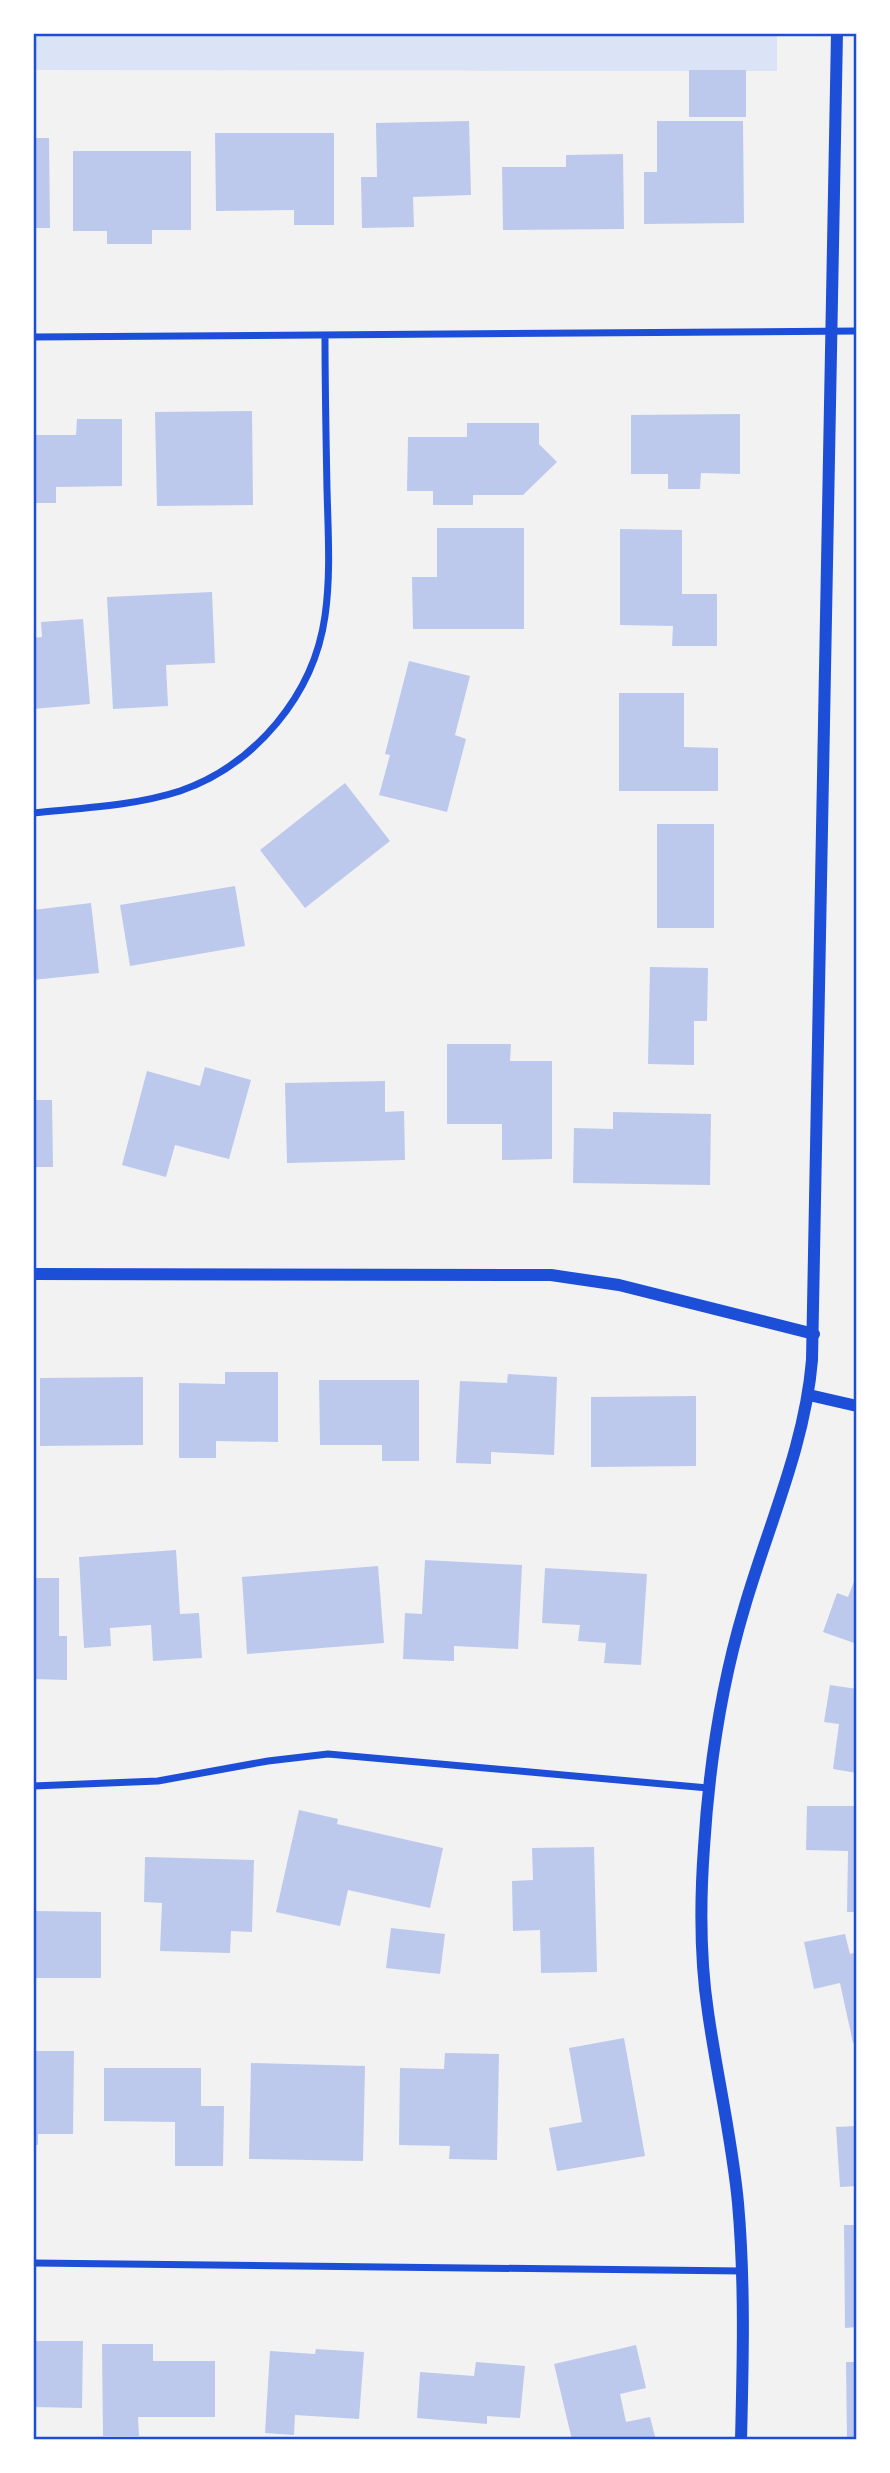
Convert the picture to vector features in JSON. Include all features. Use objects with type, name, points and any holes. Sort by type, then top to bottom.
[{"type":"street","points":[[741,2440],[743,2271],[733,2160],[708,2011],[702,1903],[708,1788],[720,1711],[740,1624],[794,1455],[809,1395],[814,1334],[837,33]]},
{"type":"street","points":[[33,337],[857,331]]},
{"type":"street","points":[[33,813],[103,805],[180,791],[234,765],[272,731],[311,668],[325,618],[328,569],[325,335]]},
{"type":"street","points":[[33,1274],[562,1276],[619,1285],[814,1334]]},
{"type":"street","points":[[809,1395],[857,1406]]},
{"type":"street","points":[[33,1786],[158,1781],[268,1760],[328,1754],[708,1788]]},
{"type":"street","points":[[33,2263],[743,2271]]},
{"type":"shaded area","points":[[33,33],[777,33],[777,71],[33,70]]},
{"type":"building","points":[[689,70],[746,70],[746,117],[689,117]]},
{"type":"building","points":[[469,121],[471,195],[413,197],[414,227],[362,228],[361,177],[377,177],[376,123]]},
{"type":"building","points":[[657,121],[743,121],[744,223],[644,224],[644,172],[657,172]]},
{"type":"building","points":[[215,133],[334,133],[334,225],[294,225],[294,210],[216,211]]},
{"type":"building","points":[[33,138],[49,138],[50,228],[33,228]]},
{"type":"building","points":[[73,151],[191,151],[191,230],[152,230],[152,244],[107,244],[107,231],[73,231]]},
{"type":"building","points":[[623,154],[624,229],[503,230],[502,167],[566,167],[566,155]]},
{"type":"building","points":[[252,411],[253,505],[157,506],[155,412]]},
{"type":"building","points":[[740,414],[740,474],[701,473],[700,489],[668,489],[668,474],[631,474],[631,415]]},
{"type":"building","points":[[77,419],[122,419],[122,486],[56,487],[56,503],[33,503],[33,435],[76,435]]},
{"type":"building","points":[[467,423],[539,423],[539,444],[557,462],[523,495],[473,495],[473,505],[433,505],[433,491],[407,491],[408,437],[467,437]]},
{"type":"building","points":[[437,528],[524,528],[524,629],[413,629],[412,577],[437,577]]},
{"type":"building","points":[[620,529],[682,530],[682,594],[717,594],[717,646],[672,646],[673,626],[620,625]]},
{"type":"building","points":[[212,592],[215,663],[166,665],[168,706],[113,709],[107,597]]},
{"type":"building","points":[[83,619],[90,704],[33,709],[33,638],[42,637],[41,622]]},
{"type":"building","points":[[409,661],[470,676],[455,735],[466,739],[447,812],[379,795],[390,755],[385,754]]},
{"type":"building","points":[[619,693],[684,693],[684,747],[718,748],[718,791],[619,791]]},
{"type":"building","points":[[345,783],[390,841],[305,908],[260,850]]},
{"type":"building","points":[[657,824],[714,824],[714,928],[657,928]]},
{"type":"building","points":[[235,886],[245,946],[130,966],[120,905]]},
{"type":"building","points":[[91,903],[99,973],[33,980],[33,910]]},
{"type":"building","points":[[650,967],[708,968],[707,1021],[694,1021],[694,1065],[648,1064]]},
{"type":"building","points":[[447,1044],[511,1044],[510,1061],[552,1061],[552,1159],[502,1160],[502,1124],[447,1124]]},
{"type":"building","points":[[205,1067],[251,1080],[229,1159],[175,1145],[166,1177],[122,1165],[147,1071],[200,1086]]},
{"type":"building","points":[[385,1081],[385,1112],[404,1111],[405,1160],[287,1163],[285,1083]]},
{"type":"building","points":[[33,1100],[52,1100],[53,1167],[33,1167]]},
{"type":"building","points":[[613,1112],[711,1114],[710,1185],[573,1183],[574,1128],[613,1129]]},
{"type":"building","points":[[225,1372],[278,1372],[278,1442],[216,1441],[216,1458],[179,1458],[179,1383],[225,1384]]},
{"type":"building","points":[[508,1374],[557,1377],[554,1455],[491,1452],[491,1464],[456,1463],[460,1381],[507,1383]]},
{"type":"building","points":[[143,1377],[143,1445],[40,1446],[40,1378]]},
{"type":"building","points":[[319,1380],[419,1380],[419,1461],[382,1461],[382,1445],[320,1445]]},
{"type":"building","points":[[696,1396],[696,1466],[591,1467],[591,1397]]},
{"type":"building","points":[[176,1550],[180,1614],[199,1613],[202,1658],[153,1661],[151,1625],[110,1628],[111,1646],[84,1648],[79,1557]]},
{"type":"building","points":[[425,1560],[522,1565],[518,1649],[454,1646],[454,1661],[403,1659],[405,1613],[422,1614]]},
{"type":"building","points":[[378,1566],[384,1643],[247,1654],[242,1577]]},
{"type":"building","points":[[545,1568],[647,1574],[641,1665],[604,1663],[606,1643],[578,1641],[580,1625],[542,1623]]},
{"type":"building","points":[[857,1574],[857,1644],[823,1632],[837,1593],[848,1597]]},
{"type":"building","points":[[33,1578],[59,1578],[59,1636],[67,1636],[67,1680],[33,1679]]},
{"type":"building","points":[[830,1685],[857,1689],[857,1773],[833,1769],[839,1724],[824,1722]]},
{"type":"building","points":[[807,1806],[857,1806],[857,1912],[847,1912],[848,1851],[806,1850]]},
{"type":"building","points":[[299,1810],[338,1819],[337,1824],[443,1848],[430,1908],[348,1890],[340,1926],[276,1912]]},
{"type":"building","points":[[594,1847],[597,1972],[541,1973],[540,1930],[513,1931],[512,1881],[533,1880],[532,1848]]},
{"type":"building","points":[[145,1857],[254,1860],[252,1932],[231,1931],[230,1953],[160,1951],[162,1903],[144,1902]]},
{"type":"building","points":[[33,1877],[36,1877],[36,1911],[101,1912],[101,1978],[33,1978]]},
{"type":"building","points":[[391,1928],[445,1934],[440,1974],[386,1968]]},
{"type":"building","points":[[845,1934],[850,1954],[857,1952],[857,2042],[853,2043],[840,1983],[814,1989],[804,1942]]},
{"type":"building","points":[[624,2038],[645,2156],[557,2171],[549,2128],[582,2122],[569,2048]]},
{"type":"building","points":[[33,2051],[74,2051],[73,2134],[38,2134],[38,2145],[33,2145]]},
{"type":"building","points":[[445,2053],[499,2054],[497,2160],[449,2159],[450,2146],[399,2145],[400,2068],[444,2069]]},
{"type":"building","points":[[251,2063],[365,2066],[363,2161],[249,2159]]},
{"type":"building","points":[[104,2068],[201,2068],[201,2106],[224,2106],[223,2166],[175,2166],[175,2122],[104,2121]]},
{"type":"building","points":[[857,2126],[857,2186],[840,2187],[836,2127]]},
{"type":"building","points":[[844,2225],[857,2225],[857,2327],[845,2328]]},
{"type":"building","points":[[33,2341],[83,2341],[82,2408],[33,2407]]},
{"type":"building","points":[[102,2344],[153,2344],[153,2361],[215,2361],[215,2417],[138,2417],[139,2436],[103,2436]]},
{"type":"building","points":[[636,2345],[646,2388],[620,2394],[626,2422],[650,2417],[656,2440],[572,2440],[554,2364]]},
{"type":"building","points":[[316,2349],[364,2352],[359,2419],[295,2415],[294,2435],[265,2433],[270,2351],[315,2354]]},
{"type":"building","points":[[476,2362],[525,2366],[520,2418],[487,2416],[487,2424],[417,2418],[420,2372],[474,2376]]},
{"type":"building","points":[[846,2362],[857,2362],[857,2440],[847,2440]]}]
